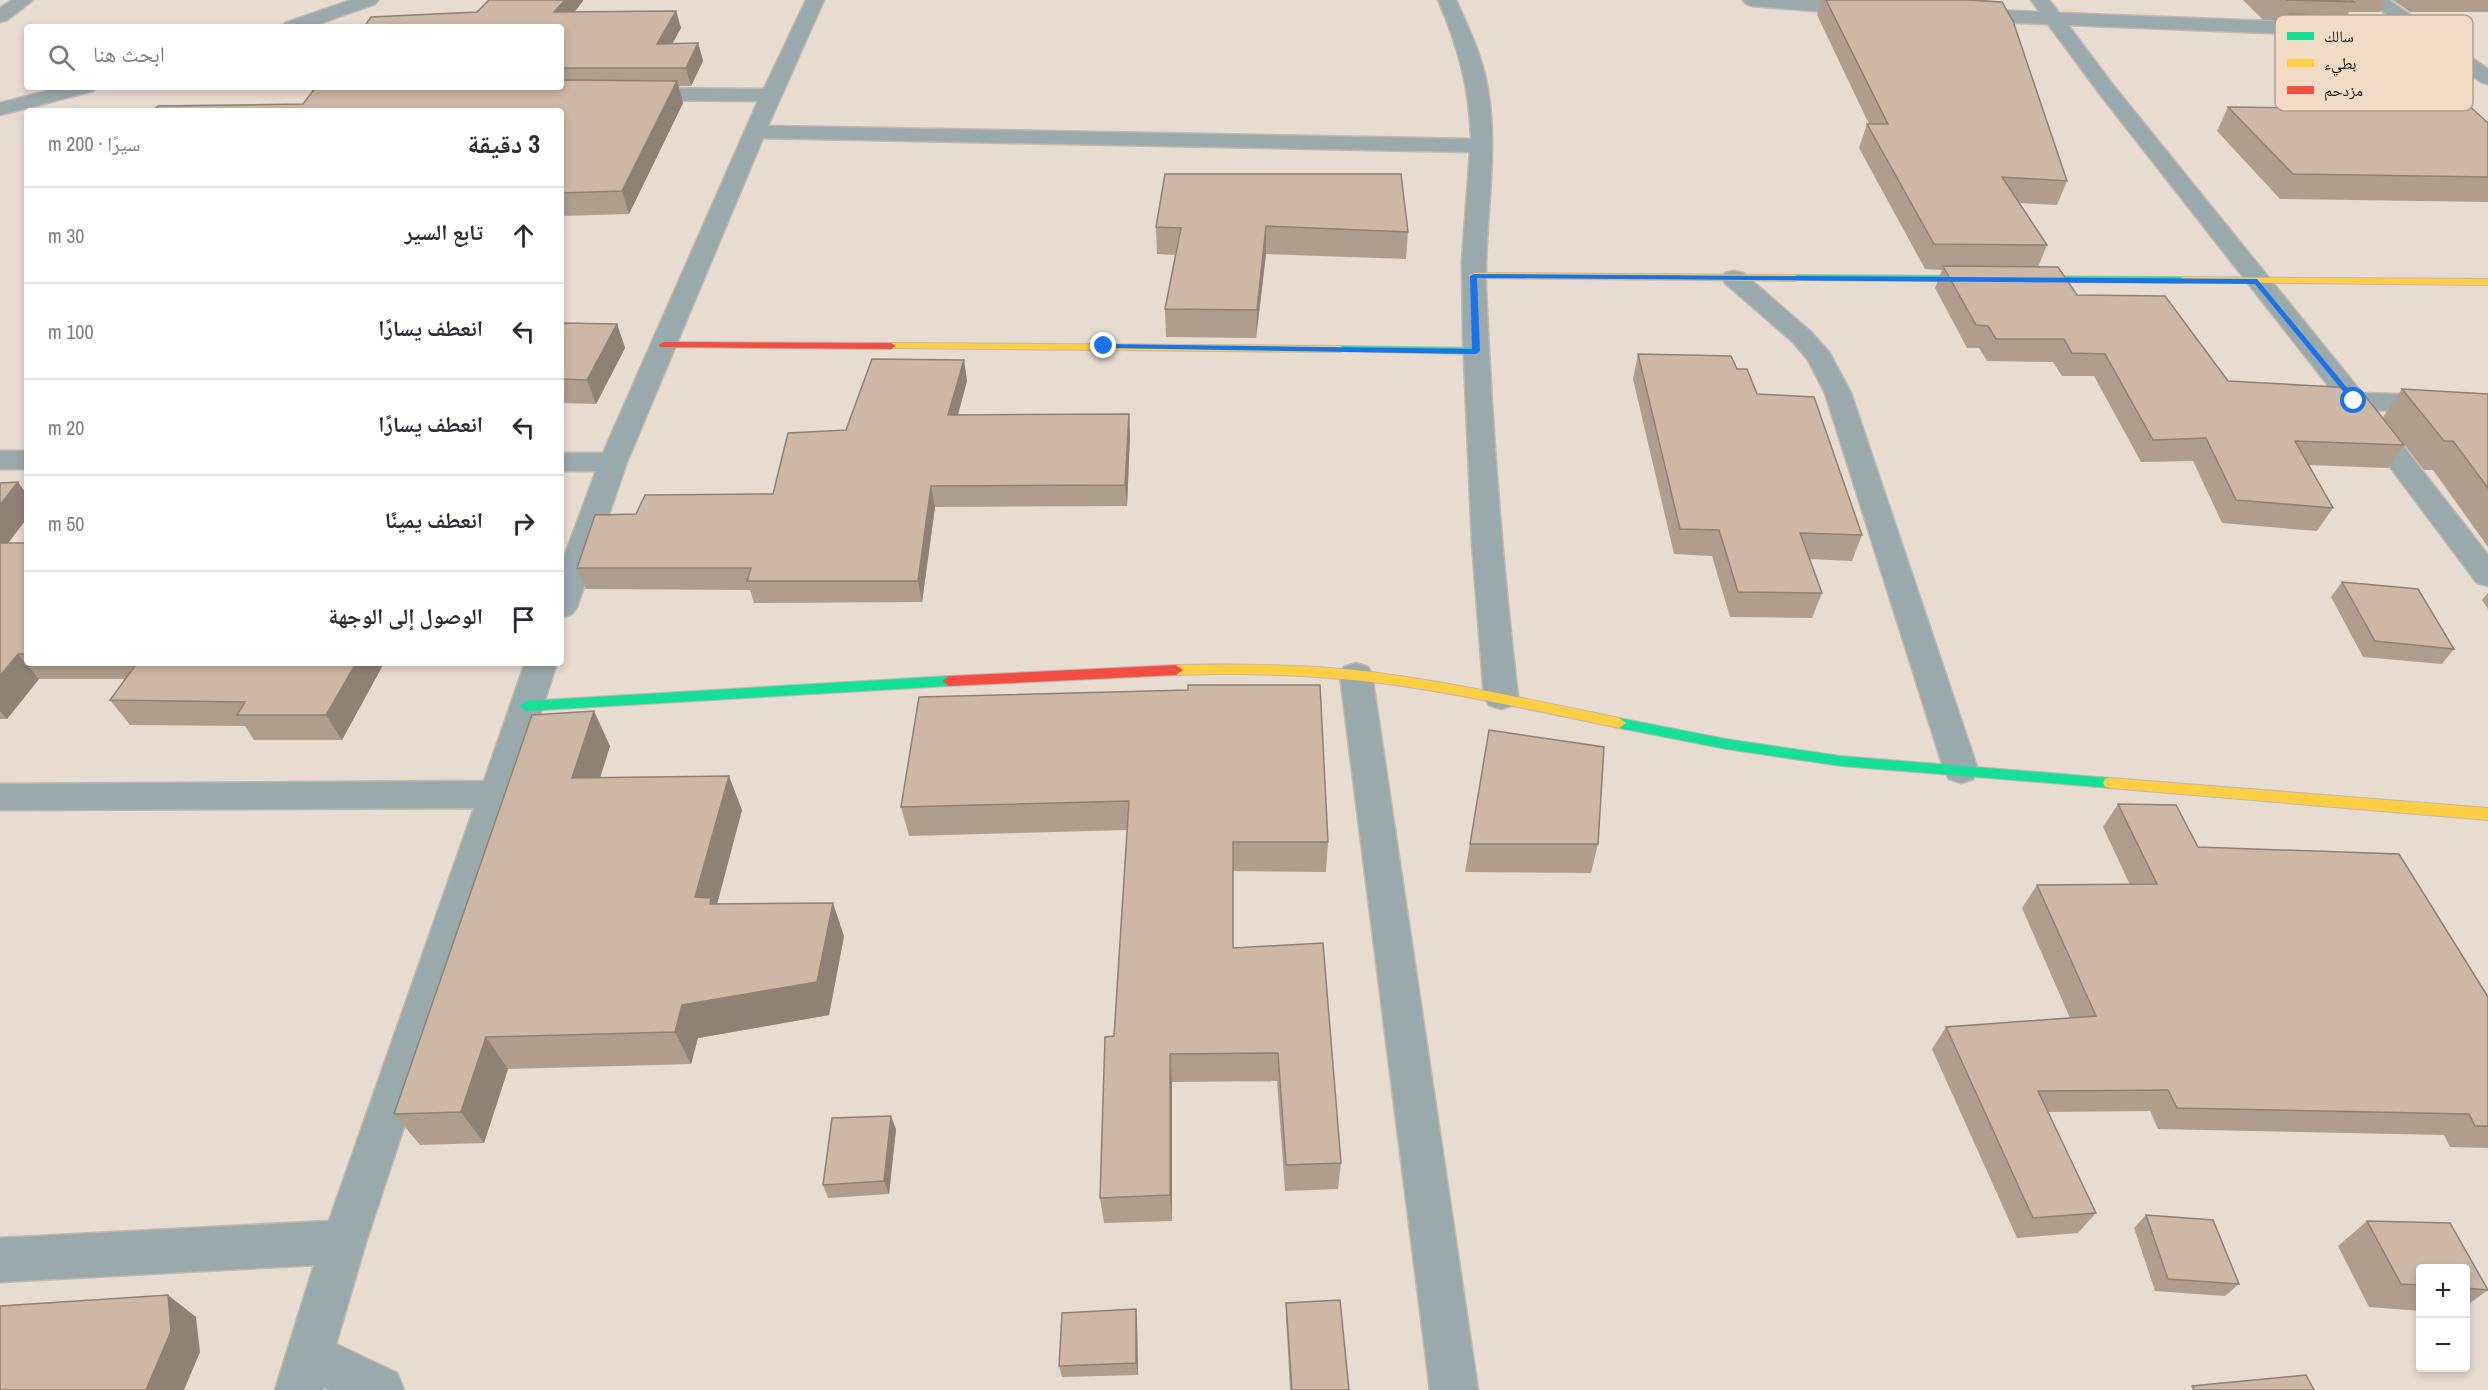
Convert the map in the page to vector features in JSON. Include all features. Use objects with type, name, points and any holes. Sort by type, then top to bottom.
[{"type":"street","points":[[0,16],[24,0]]},
{"type":"street","points":[[301,24],[369,0]]},
{"type":"street","points":[[564,599],[613,462],[771,95],[815,0]]},
{"type":"street","points":[[1447,0],[1468,49],[1478,91],[1480,146],[1474,276],[1476,351],[1494,634],[1501,697]]},
{"type":"street","points":[[1752,0],[1880,10]]},
{"type":"street","points":[[2040,0],[2257,282],[2354,401],[2488,576]]},
{"type":"street","points":[[2377,0],[2398,15]]},
{"type":"street","points":[[1949,14],[2275,28]]},
{"type":"street","points":[[2473,67],[2488,78]]},
{"type":"street","points":[[0,109],[74,90]]},
{"type":"street","points":[[618,94],[771,95]]},
{"type":"street","points":[[755,132],[1480,146]]},
{"type":"street","points":[[1474,276],[2488,282]]},
{"type":"street","points":[[1734,278],[1794,330],[1820,357],[1838,393],[1961,770]]},
{"type":"street","points":[[664,345],[1104,346],[1476,351]]},
{"type":"street","points":[[2354,401],[2488,405]]},
{"type":"street","points":[[0,460],[24,460]]},
{"type":"street","points":[[564,462],[613,462]]},
{"type":"street","points":[[380,1390],[305,1373],[344,1242],[540,666]]},
{"type":"street","points":[[526,706],[1144,672],[1273,669],[1356,675],[1501,697],[1656,731],[1841,761],[2488,814]]},
{"type":"street","points":[[1356,675],[1454,1390]]},
{"type":"street","points":[[0,797],[497,794]]},
{"type":"street","points":[[0,1260],[344,1242]]},
{"type":"building","points":[[489,0],[565,0],[554,12],[676,11],[657,44],[698,43],[686,68],[564,68],[564,24],[366,24],[371,17],[477,12]]},
{"type":"building","points":[[1826,0],[2002,2],[2013,21],[2067,181],[2002,177],[2047,245],[1934,244],[1867,124],[1888,124]]},
{"type":"building","points":[[2286,0],[2351,0],[2354,2]]},
{"type":"building","points":[[564,80],[677,81],[622,191],[564,193],[564,108],[156,108],[158,106],[303,104],[314,90],[564,90]]},
{"type":"building","points":[[2228,107],[2275,108],[2275,111],[2473,109],[2488,123],[2488,177],[2293,174]]},
{"type":"building","points":[[1165,174],[1401,174],[1408,232],[1266,226],[1257,310],[1165,309],[1181,228],[1156,227]]},
{"type":"building","points":[[1943,266],[2058,267],[2077,295],[2165,296],[2228,381],[2355,388],[2358,392],[2362,392],[2404,445],[2295,441],[2333,508],[2236,500],[2206,438],[2153,440],[2105,354],[2072,353],[2064,339],[1996,339],[1988,326],[1976,325]]},
{"type":"building","points":[[564,323],[617,324],[587,380],[564,379]]},
{"type":"building","points":[[1638,354],[1731,356],[1737,369],[1747,369],[1757,394],[1814,397],[1862,535],[1800,533],[1822,593],[1738,592],[1719,530],[1680,529]]},
{"type":"building","points":[[872,359],[964,360],[948,415],[1129,414],[1125,485],[931,486],[918,581],[747,581],[751,568],[577,568],[595,515],[636,514],[645,495],[773,494],[788,433],[846,430]]},
{"type":"building","points":[[2402,389],[2488,394],[2488,488],[2453,441],[2444,441]]},
{"type":"building","points":[[18,482],[0,505],[0,483]]},
{"type":"building","points":[[0,543],[24,543],[24,654],[18,654],[0,676]]},
{"type":"building","points":[[2342,582],[2418,589],[2454,649],[2375,641]]},
{"type":"building","points":[[135,666],[354,666],[326,715],[237,715],[245,702],[110,700]]},
{"type":"building","points":[[1188,685],[1320,685],[1328,842],[1233,842],[1233,948],[1323,943],[1341,1163],[1286,1165],[1278,1053],[1170,1054],[1170,1195],[1100,1198],[1105,1037],[1114,1036],[1129,801],[901,807],[919,697],[1188,690]]},
{"type":"building","points":[[594,711],[572,778],[729,776],[695,897],[711,898],[710,904],[833,903],[817,982],[682,1005],[675,1032],[486,1037],[461,1112],[394,1114],[532,715]]},
{"type":"building","points":[[1489,730],[1604,747],[1598,844],[1470,844]]},
{"type":"building","points":[[2118,804],[2176,805],[2198,847],[2399,854],[2488,997],[2488,1126],[2475,1126],[2469,1114],[2177,1108],[2168,1090],[2038,1091],[2096,1213],[2033,1218],[1946,1027],[2096,1016],[2037,885],[2157,884]]},
{"type":"building","points":[[891,1116],[884,1181],[823,1185],[832,1118]]},
{"type":"building","points":[[2146,1215],[2213,1220],[2239,1284],[2168,1279]]},
{"type":"building","points":[[2367,1221],[2450,1223],[2488,1290],[2470,1288],[2470,1264],[2416,1264],[2416,1285],[2401,1284]]},
{"type":"building","points":[[168,1295],[171,1331],[146,1390],[0,1390],[0,1306]]},
{"type":"building","points":[[1340,1300],[1349,1390],[1292,1390],[1286,1303]]},
{"type":"building","points":[[1136,1309],[1136,1363],[1059,1366],[1062,1313]]},
{"type":"building","points":[[2306,1375],[2314,1390],[2194,1390],[2192,1386]]},
{"type":"traffic: fast","points":[[1795,278],[2183,280]]},
{"type":"traffic: fast","points":[[1340,349],[1476,351]]},
{"type":"traffic: fast","points":[[526,706],[949,681]]},
{"type":"traffic: fast","points":[[1619,723],[1726,744],[1841,761],[2110,783]]},
{"type":"traffic: slow","points":[[1474,276],[1795,278]]},
{"type":"traffic: slow","points":[[2183,280],[2488,282]]},
{"type":"traffic: slow","points":[[891,346],[1340,349]]},
{"type":"traffic: slow","points":[[1176,670],[1288,670],[1387,679],[1487,696],[1619,723]]},
{"type":"traffic: slow","points":[[2110,783],[2488,814]]},
{"type":"traffic: jam","points":[[664,345],[891,346]]},
{"type":"traffic: jam","points":[[949,681],[1176,670]]},
{"type":"route","points":[[1104,346],[1476,351],[1474,276],[2257,282],[2354,401]]}]
